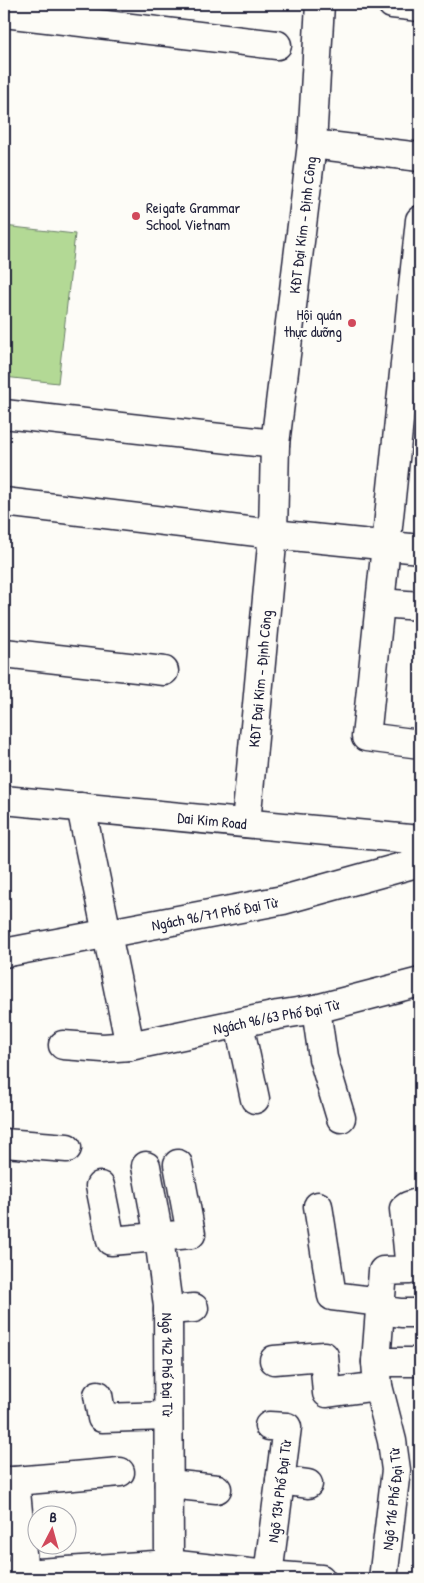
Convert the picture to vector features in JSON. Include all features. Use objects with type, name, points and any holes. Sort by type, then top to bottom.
[{"type":"street","name":"KĐT Đại Kim - Định Công","points":[[246,823],[273,534],[275,444],[312,144],[320,4]]},
{"type":"street","points":[[392,4],[420,7]]},
{"type":"street","points":[[4,13],[95,14],[277,45]]},
{"type":"street","points":[[312,144],[420,157]]},
{"type":"street","points":[[420,220],[366,737],[420,744]]},
{"type":"street","points":[[4,414],[275,444]]},
{"type":"street","points":[[4,502],[420,550]]},
{"type":"street","points":[[380,603],[420,606]]},
{"type":"street","points":[[4,653],[164,671]]},
{"type":"street","name":"Dai Kim Road","points":[[4,800],[420,840]]},
{"type":"street","points":[[81,807],[130,1046]]},
{"type":"street","name":"Ngách 96/71 Phố Đại Từ","points":[[4,953],[283,900],[420,862]]},
{"type":"street","name":"Ngách 96/63 Phố Đại Từ","points":[[63,1045],[104,1048],[130,1046],[278,1015],[316,1009],[420,982]]},
{"type":"street","points":[[316,1009],[323,1058],[341,1118]]},
{"type":"street","points":[[239,1024],[255,1099]]},
{"type":"street","points":[[4,1143],[68,1148]]},
{"type":"street","points":[[100,1186],[111,1241],[191,1234],[178,1164]]},
{"type":"street","name":"Ngõ 142 Phố Đại Từ","points":[[146,1166],[159,1238],[181,1309],[168,1416],[169,1564]]},
{"type":"street","name":"Ngõ 116 Phố Đại Từ","points":[[383,1579],[396,1470],[392,1441],[377,1374],[383,1271],[410,1270],[414,1253],[404,1209],[411,1202]]},
{"type":"street","points":[[318,1206],[332,1296],[381,1306],[401,1313],[418,1313]]},
{"type":"street","points":[[274,1360],[324,1356],[327,1393],[377,1374],[420,1362]]},
{"type":"street","points":[[98,1395],[102,1418],[168,1416]]},
{"type":"street","name":"Ngõ 134 Phố Đại Từ","points":[[268,1575],[287,1427],[269,1426]]},
{"type":"street","points":[[120,1472],[9,1481],[14,1575],[169,1564],[321,1579]]},
{"type":"street","points":[[280,1480],[308,1484]]},
{"type":"street","points":[[169,1484],[207,1482]]},
{"type":"green space","points":[[4,226],[75,234],[58,383],[4,377]]},
{"type":"place","name":"Reigate Grammar School Vietnam","points":[[136,216]]},
{"type":"place","name":"Hội quán thực dưỡng","points":[[352,323]]}]
